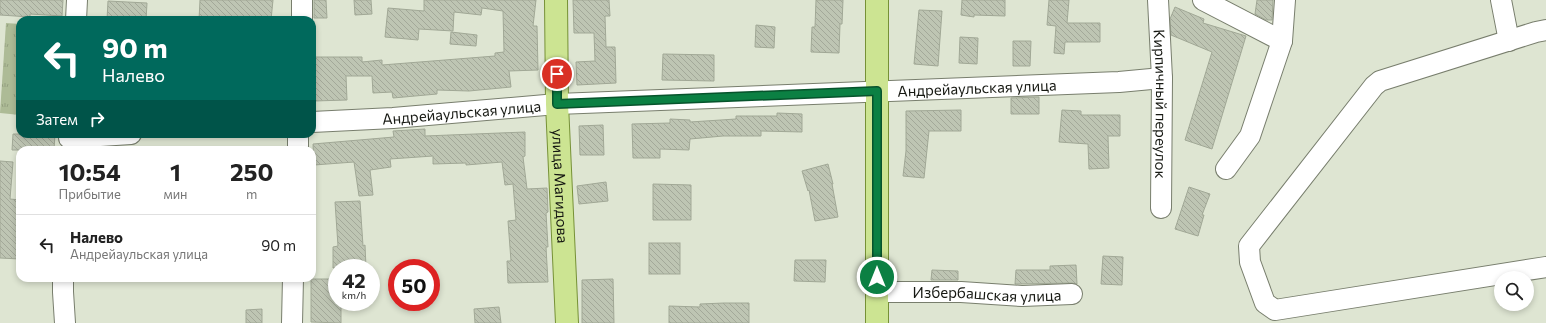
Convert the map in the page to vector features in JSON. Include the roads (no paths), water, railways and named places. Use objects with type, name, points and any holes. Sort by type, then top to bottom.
[{"type":"main road","name":"улица Магидова","points":[[556,0],[557,104],[567,323]]},
{"type":"main road","points":[[877,0],[877,323]]},
{"type":"street","points":[[76,16],[77,0]]},
{"type":"street","points":[[302,0],[302,16]]},
{"type":"street","name":"Кирпичный переулок","points":[[1158,0],[1162,78],[1161,208]]},
{"type":"street","points":[[1203,0],[1282,41]]},
{"type":"street","points":[[1226,169],[1250,136],[1282,41],[1285,0]]},
{"type":"street","points":[[1501,0],[1509,41]]},
{"type":"street","points":[[1546,30],[1380,81],[1374,86],[1249,246],[1250,262],[1265,303],[1275,310],[1546,266]]},
{"type":"street","name":"Андрейаульская улица","points":[[316,122],[393,118],[557,104],[1119,82],[1162,78]]},
{"type":"street","points":[[69,141],[96,138]]},
{"type":"street","points":[[64,282],[65,323]]},
{"type":"street","points":[[292,323],[293,282]]},
{"type":"street","name":"Избербашская улица","points":[[877,292],[961,292],[1022,296],[1072,294]]}]
